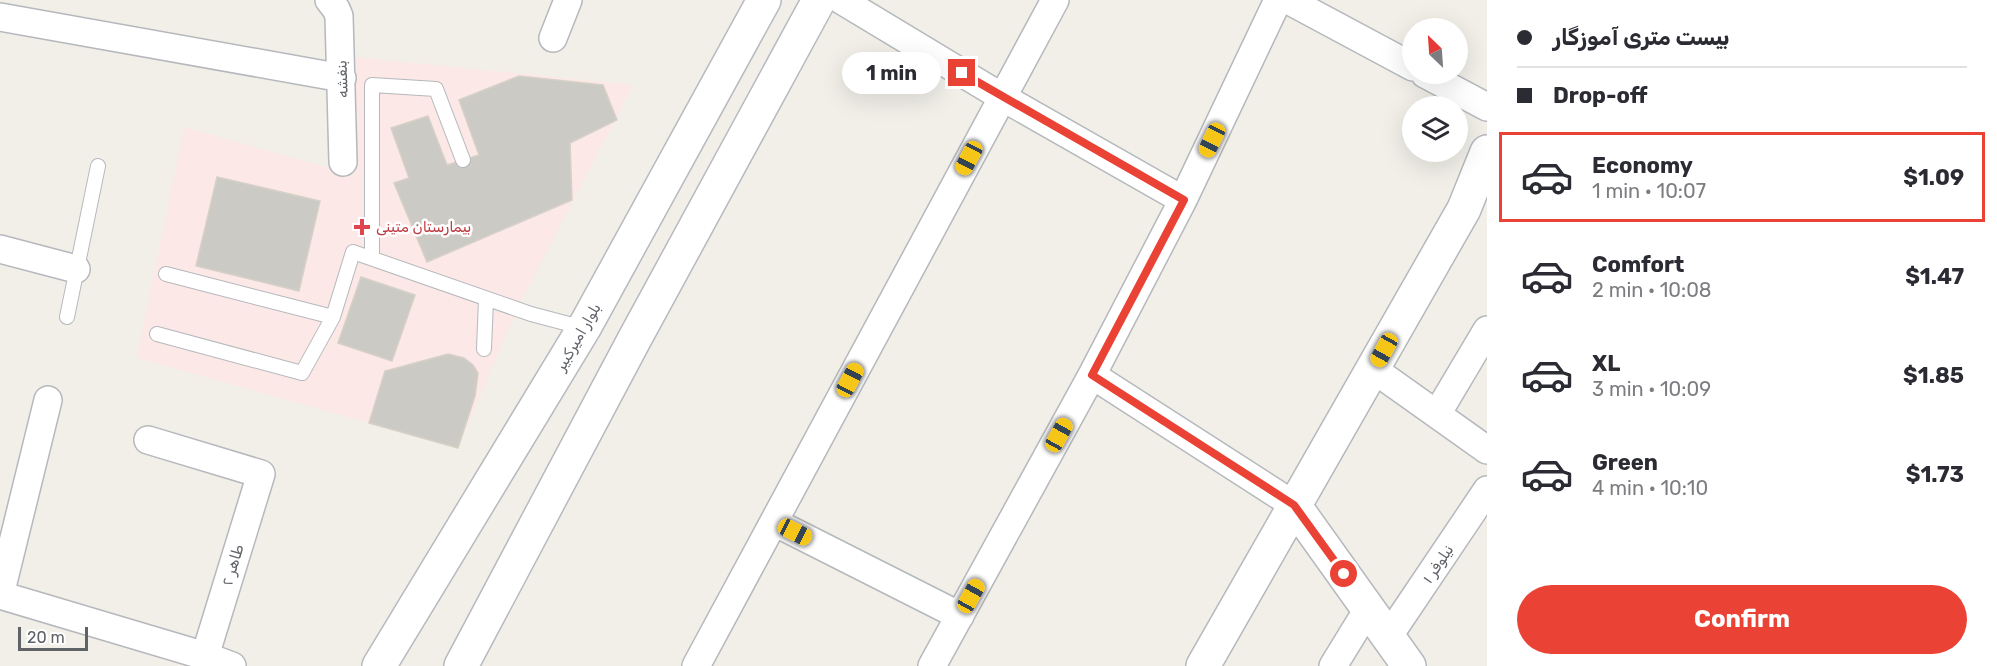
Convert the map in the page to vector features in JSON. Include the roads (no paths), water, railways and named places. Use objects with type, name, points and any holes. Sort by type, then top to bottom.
[{"type":"main road","name":"بلوار امیرکبیر","points":[[379,666],[584,328],[764,0]]},
{"type":"main road","points":[[473,658],[629,351],[819,0]]},
{"type":"main road","points":[[1203,666],[1464,209],[1487,152]]},
{"type":"main road","points":[[1294,505],[1409,666]]},
{"type":"street","name":"بنفشه","points":[[329,0],[339,16],[344,162]]},
{"type":"street","points":[[553,38],[568,0]]},
{"type":"street","points":[[841,0],[1002,97],[1184,200]]},
{"type":"street","points":[[696,666],[1055,0]]},
{"type":"street","points":[[932,666],[1092,375],[1184,200],[1278,0]]},
{"type":"street","points":[[1288,0],[1402,61]]},
{"type":"street","points":[[0,17],[342,78]]},
{"type":"street","points":[[1444,84],[1487,107]]},
{"type":"street","points":[[0,249],[76,269]]},
{"type":"street","points":[[1437,414],[1487,330]]},
{"type":"street","points":[[1373,369],[1487,450]]},
{"type":"street","points":[[1092,375],[1294,505]]},
{"type":"street","points":[[48,400],[0,595],[232,666]]},
{"type":"street","name":"طاهر ۲","points":[[148,440],[261,474],[205,656]]},
{"type":"street","name":"نیلوفر ۱","points":[[1389,637],[1487,490]]},
{"type":"street","points":[[774,522],[960,616]]},
{"type":"street","points":[[1333,666],[1368,609]]},
{"type":"lane","points":[[372,258],[372,85],[436,88],[463,160]]},
{"type":"lane","points":[[67,317],[98,166]]},
{"type":"lane","points":[[157,334],[302,373],[333,317],[353,252],[531,314],[584,328]]},
{"type":"lane","points":[[166,274],[333,317]]},
{"type":"lane","points":[[484,349],[486,299]]},
{"type":"place","name":"بیمارستان متینی","points":[[362,227]]}]
